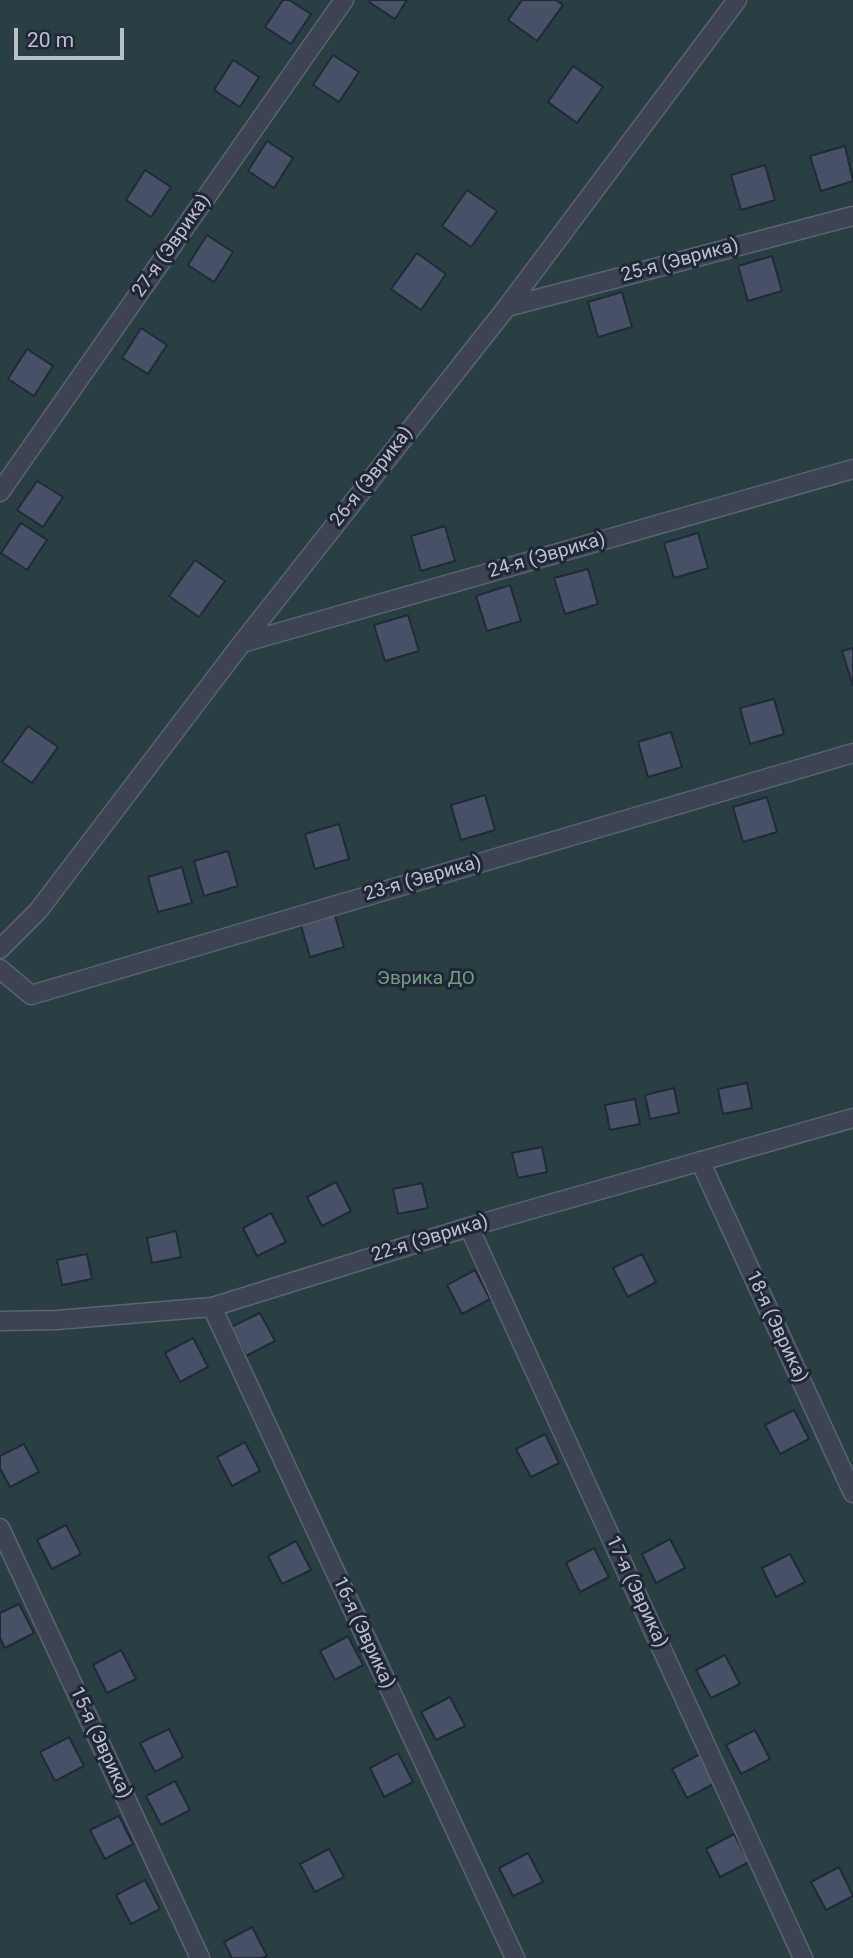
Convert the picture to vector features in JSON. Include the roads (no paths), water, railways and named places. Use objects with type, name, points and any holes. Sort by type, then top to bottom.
[{"type":"lane","name":"27-я (Эврика)","points":[[0,492],[344,0]]},
{"type":"lane","name":"26-я (Эврика)","points":[[0,949],[38,911],[242,643],[506,307],[737,0]]},
{"type":"lane","name":"25-я (Эврика)","points":[[506,307],[853,216]]},
{"type":"lane","name":"24-я (Эврика)","points":[[242,643],[853,469]]},
{"type":"lane","name":"23-я (Эврика)","points":[[0,969],[31,995],[853,752]]},
{"type":"lane","name":"22-я (Эврика)","points":[[0,1321],[57,1320],[212,1307],[469,1227],[853,1118]]},
{"type":"lane","name":"18-я (Эврика)","points":[[700,1161],[853,1493]]},
{"type":"lane","name":"17-я (Эврика)","points":[[469,1227],[803,1958]]},
{"type":"lane","name":"16-я (Эврика)","points":[[212,1307],[515,1958]]},
{"type":"lane","name":"15-я (Эврика)","points":[[0,1528],[200,1958]]},
{"type":"park label","name":"Эврика ДО","points":[[426,979]]}]
